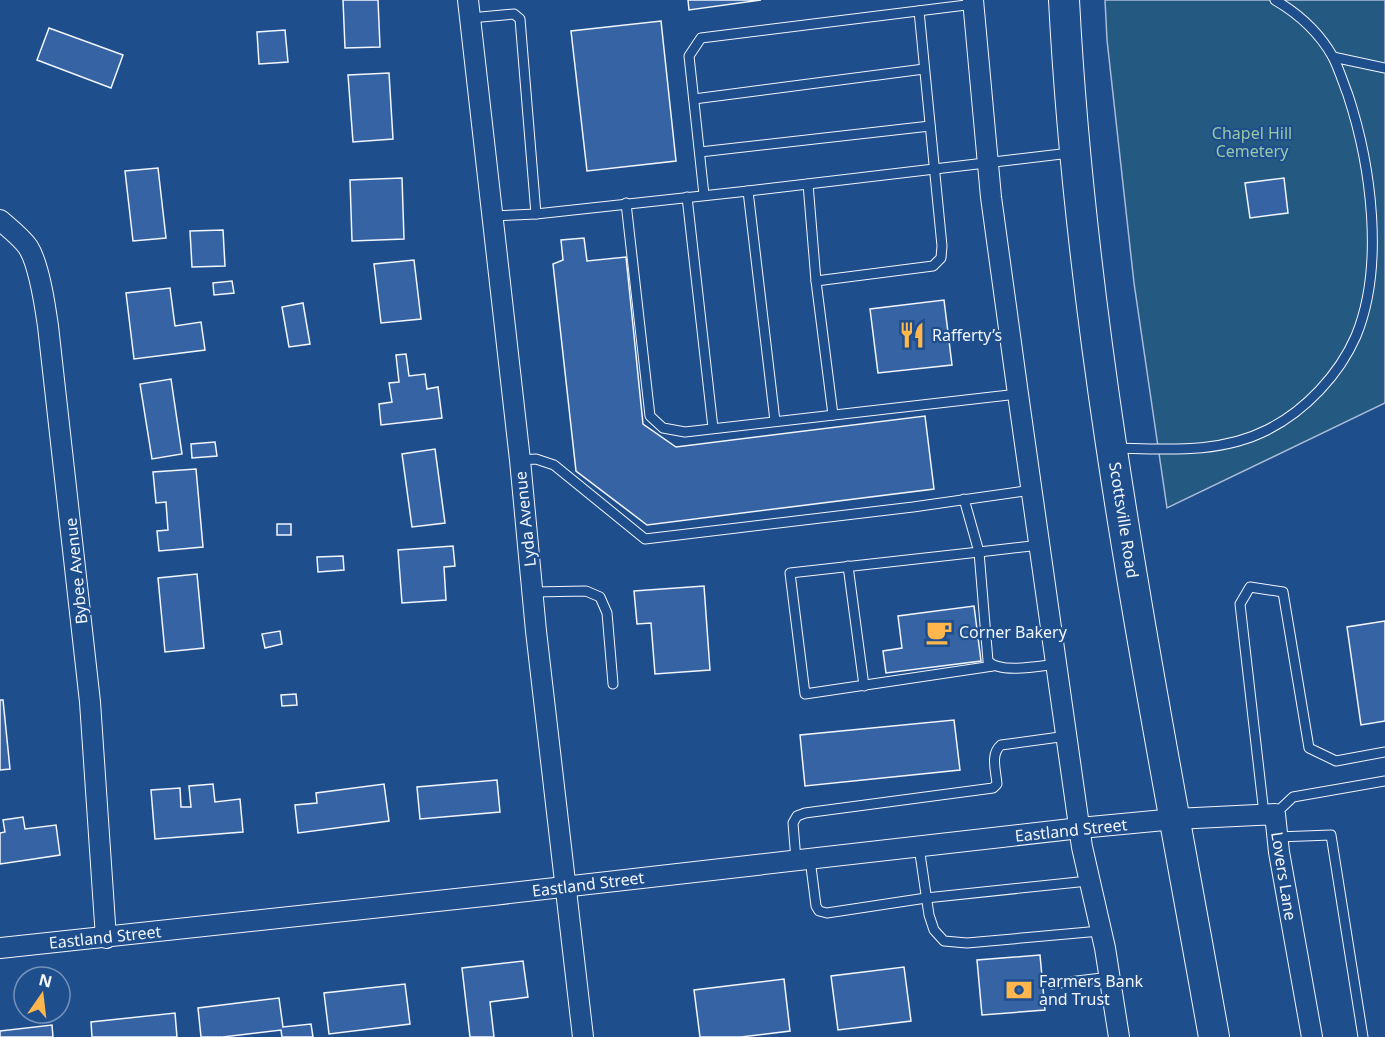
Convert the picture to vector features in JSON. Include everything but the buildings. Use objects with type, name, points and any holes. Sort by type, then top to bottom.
[{"type":"main road","name":"Scottsville Road","points":[[1064,0],[1075,153],[1093,314],[1134,582],[1214,1037]]},
{"type":"street","points":[[974,2],[988,164],[1018,394],[1088,881],[1110,977],[1119,1037]]},
{"type":"street","name":"Lyda Avenue","points":[[469,9],[520,460],[536,631],[584,1037]]},
{"type":"street","name":"Bybee Avenue","points":[[0,220],[22,240],[33,257],[44,299],[48,326],[90,702],[106,938]]},
{"type":"street","name":"Lovers Lane","points":[[1175,819],[1270,814],[1277,837],[1312,1037]]},
{"type":"street","name":"Eastland Street","points":[[0,948],[1175,819]]},
{"type":"lane","points":[[1113,448],[1186,449],[1228,444],[1267,430],[1303,405],[1320,389],[1347,354],[1356,335],[1368,293],[1372,252],[1371,211],[1358,129],[1333,57],[1313,29],[1275,0]]},
{"type":"lane","points":[[704,195],[689,56],[701,38],[974,2]]},
{"type":"lane","points":[[469,9],[514,14],[520,19],[536,214]]},
{"type":"lane","points":[[816,281],[933,266],[941,258],[942,246],[918,11]]},
{"type":"lane","points":[[1333,57],[1385,68]]},
{"type":"lane","points":[[694,99],[924,69]]},
{"type":"lane","points":[[699,152],[930,126]]},
{"type":"lane","points":[[491,216],[536,214],[1075,153]]},
{"type":"lane","points":[[808,184],[816,281],[833,415]]},
{"type":"lane","points":[[748,191],[776,421]]},
{"type":"lane","points":[[687,197],[713,428]]},
{"type":"lane","points":[[626,203],[650,416],[663,428],[685,432],[1018,394]]},
{"type":"lane","points":[[520,460],[536,459],[554,465],[645,538],[1032,490]]},
{"type":"lane","points":[[964,499],[979,552],[988,661],[993,666],[1002,669],[1057,664]]},
{"type":"lane","points":[[993,666],[805,694],[790,573],[1040,545]]},
{"type":"lane","points":[[848,566],[864,687]]},
{"type":"lane","points":[[1385,752],[1336,761],[1309,748],[1283,592],[1250,587],[1240,604],[1270,814],[1293,797],[1385,781]]},
{"type":"lane","points":[[533,592],[586,591],[600,597],[607,613],[613,684]]},
{"type":"lane","points":[[1067,736],[1001,745],[994,756],[997,784],[993,788],[805,813],[797,816],[793,823],[816,906],[819,911],[827,913],[926,898],[1088,881]]},
{"type":"lane","points":[[1277,837],[1331,835],[1363,1037]]},
{"type":"lane","points":[[919,847],[926,898],[934,930],[944,941],[968,943],[1100,931]]},
{"type":"lane","points":[[1052,984],[1110,977]]},
{"type":"green space","name":"Chapel Hill Cemetery","points":[[1105,0],[1385,0],[1385,403],[1167,508],[1134,283],[1107,40]]},
{"type":"place","name":"Rafferty’s","points":[[912,335]]},
{"type":"place","name":"Corner Bakery","points":[[939,632]]},
{"type":"place","name":"Farmers Bank and Trust","points":[[1019,990]]}]
